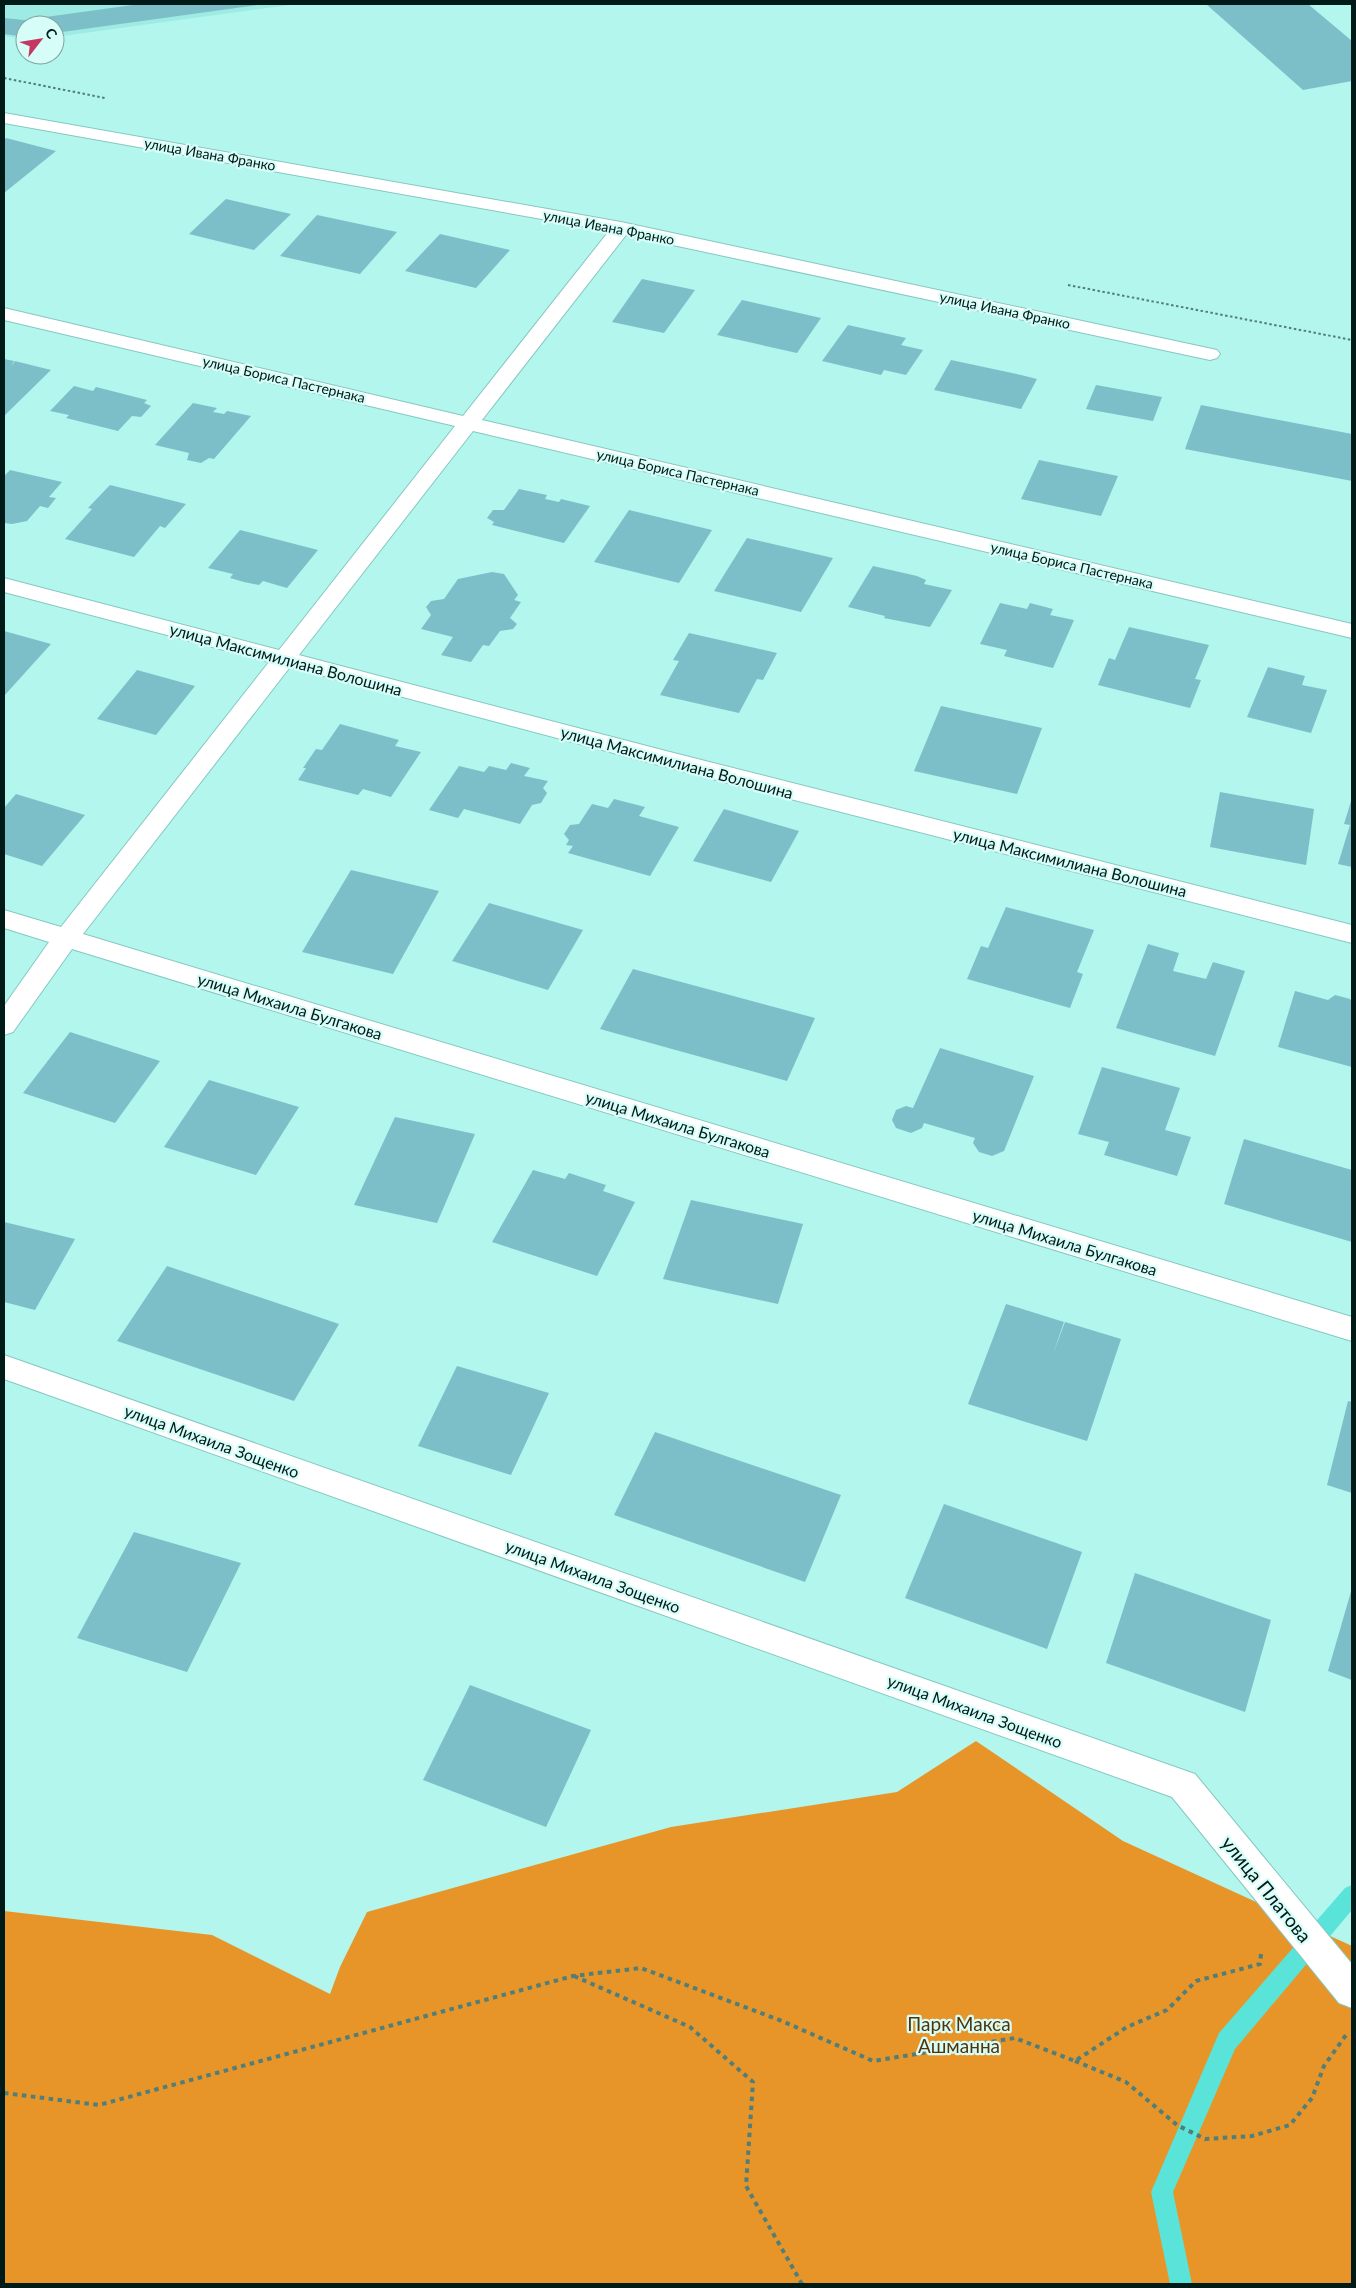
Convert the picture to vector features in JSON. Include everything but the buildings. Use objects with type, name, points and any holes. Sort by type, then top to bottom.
[{"type":"street","name":"улица Ивана Франко","points":[[4,118],[621,228],[1210,354]]},
{"type":"street","points":[[4,1025],[66,938],[621,228]]},
{"type":"street","name":"улица Бориса Пастернака","points":[[4,314],[1352,631]]},
{"type":"street","name":"улица Максимилиана Волошина","points":[[4,585],[675,762],[1352,934]]},
{"type":"street","name":"улица Михаила Булгакова","points":[[4,919],[1352,1329]]},
{"type":"street","name":"улица Михаила Зощенко","points":[[4,1367],[1183,1785]]},
{"type":"street","name":"улица Платова","points":[[1183,1785],[1345,1983]]},
{"type":"path","points":[[1075,2061],[1128,2027],[1168,2010],[1196,1981],[1260,1964],[1263,1930],[1291,1919]]},
{"type":"path","points":[[4,2093],[99,2105],[573,1976],[641,1968],[782,2021],[873,2061],[1015,2038],[1126,2082],[1177,2124],[1205,2139],[1252,2136],[1290,2125],[1312,2098],[1324,2066],[1352,2027]]},
{"type":"path","points":[[573,1976],[690,2027],[753,2082],[746,2186],[802,2284]]},
{"type":"shaded area","points":[[4,4],[297,4],[65,36],[65,15],[15,15],[15,38],[4,36]]},
{"type":"green space","name":"Парк Макса Ашманна","points":[[976,1741],[1123,1841],[1352,1946],[1352,2284],[4,2284],[4,1911],[212,1935],[330,1994],[340,1967],[367,1912],[671,1827],[897,1792]]},
{"type":"waterway","points":[[1181,2284],[1162,2192],[1227,2041],[1352,1895]]}]
